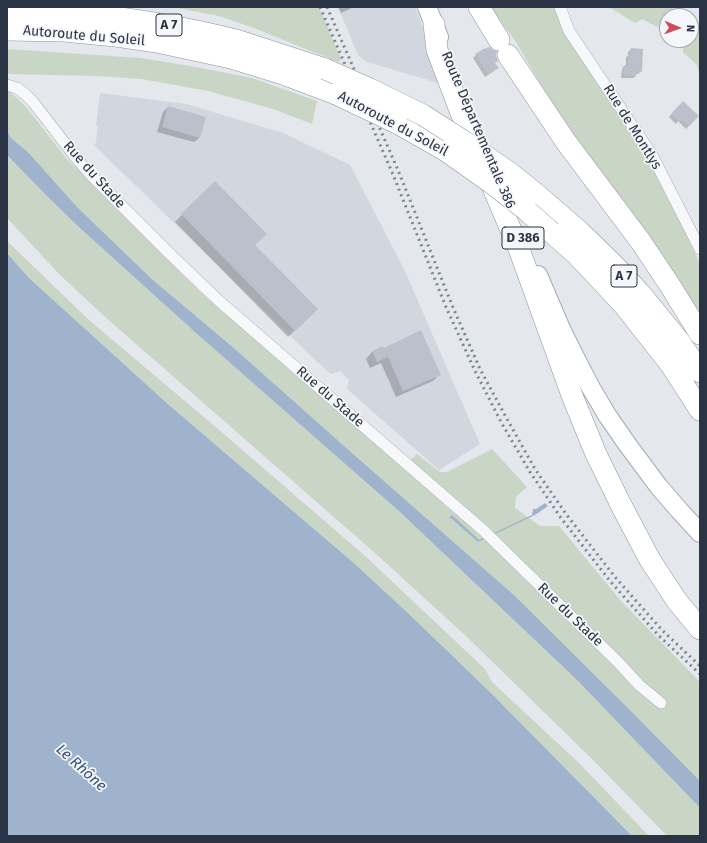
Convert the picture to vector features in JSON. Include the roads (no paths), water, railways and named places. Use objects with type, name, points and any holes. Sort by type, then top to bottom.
[{"type":"highway","points":[[479,7],[566,142],[641,242],[700,334]]},
{"type":"highway","name":"Autoroute du Soleil","points":[[7,12],[120,18],[197,31],[236,40],[326,69],[422,115],[510,173],[579,231],[639,292],[679,341],[700,372]]},
{"type":"highway","points":[[430,16],[437,50],[461,113],[519,249],[573,398],[596,454],[618,500],[650,560],[677,601],[700,629]]},
{"type":"highway","name":"Autoroute du Soleil","points":[[7,30],[71,32],[116,36],[164,43],[231,58],[283,74],[336,94],[416,133],[446,151],[490,182],[576,254],[623,304],[671,366],[700,410]]},
{"type":"main road","name":"Route Départementale 386","points":[[430,16],[562,331],[591,388],[607,415],[659,487],[700,533]]},
{"type":"street","name":"Rue de Montlys","points":[[560,7],[570,31],[652,155],[700,249]]},
{"type":"street","name":"Rue du Stade","points":[[7,85],[17,88],[33,102],[91,175],[186,270],[230,310],[484,530],[640,685],[661,703]]},
{"type":"water","points":[[7,131],[11,138],[29,153],[77,207],[153,280],[235,349],[514,595],[700,781],[700,808],[578,681],[401,513],[196,333],[82,230],[50,199],[7,155]]},
{"type":"water","name":"Le Rhône","points":[[7,253],[29,278],[169,405],[355,564],[410,615],[491,693],[632,836],[7,836]]},
{"type":"water","points":[[545,503],[548,506],[535,515],[478,542],[451,518],[449,518],[452,515],[479,540],[532,515],[533,509],[536,509]]},
{"type":"railway","points":[[320,7],[392,172],[446,307],[475,371],[501,422],[530,472],[561,518],[610,581],[658,635],[700,674]]},
{"type":"railway","points":[[327,7],[398,170],[452,305],[480,369],[535,469],[566,514],[615,577],[662,630],[700,666]]}]
